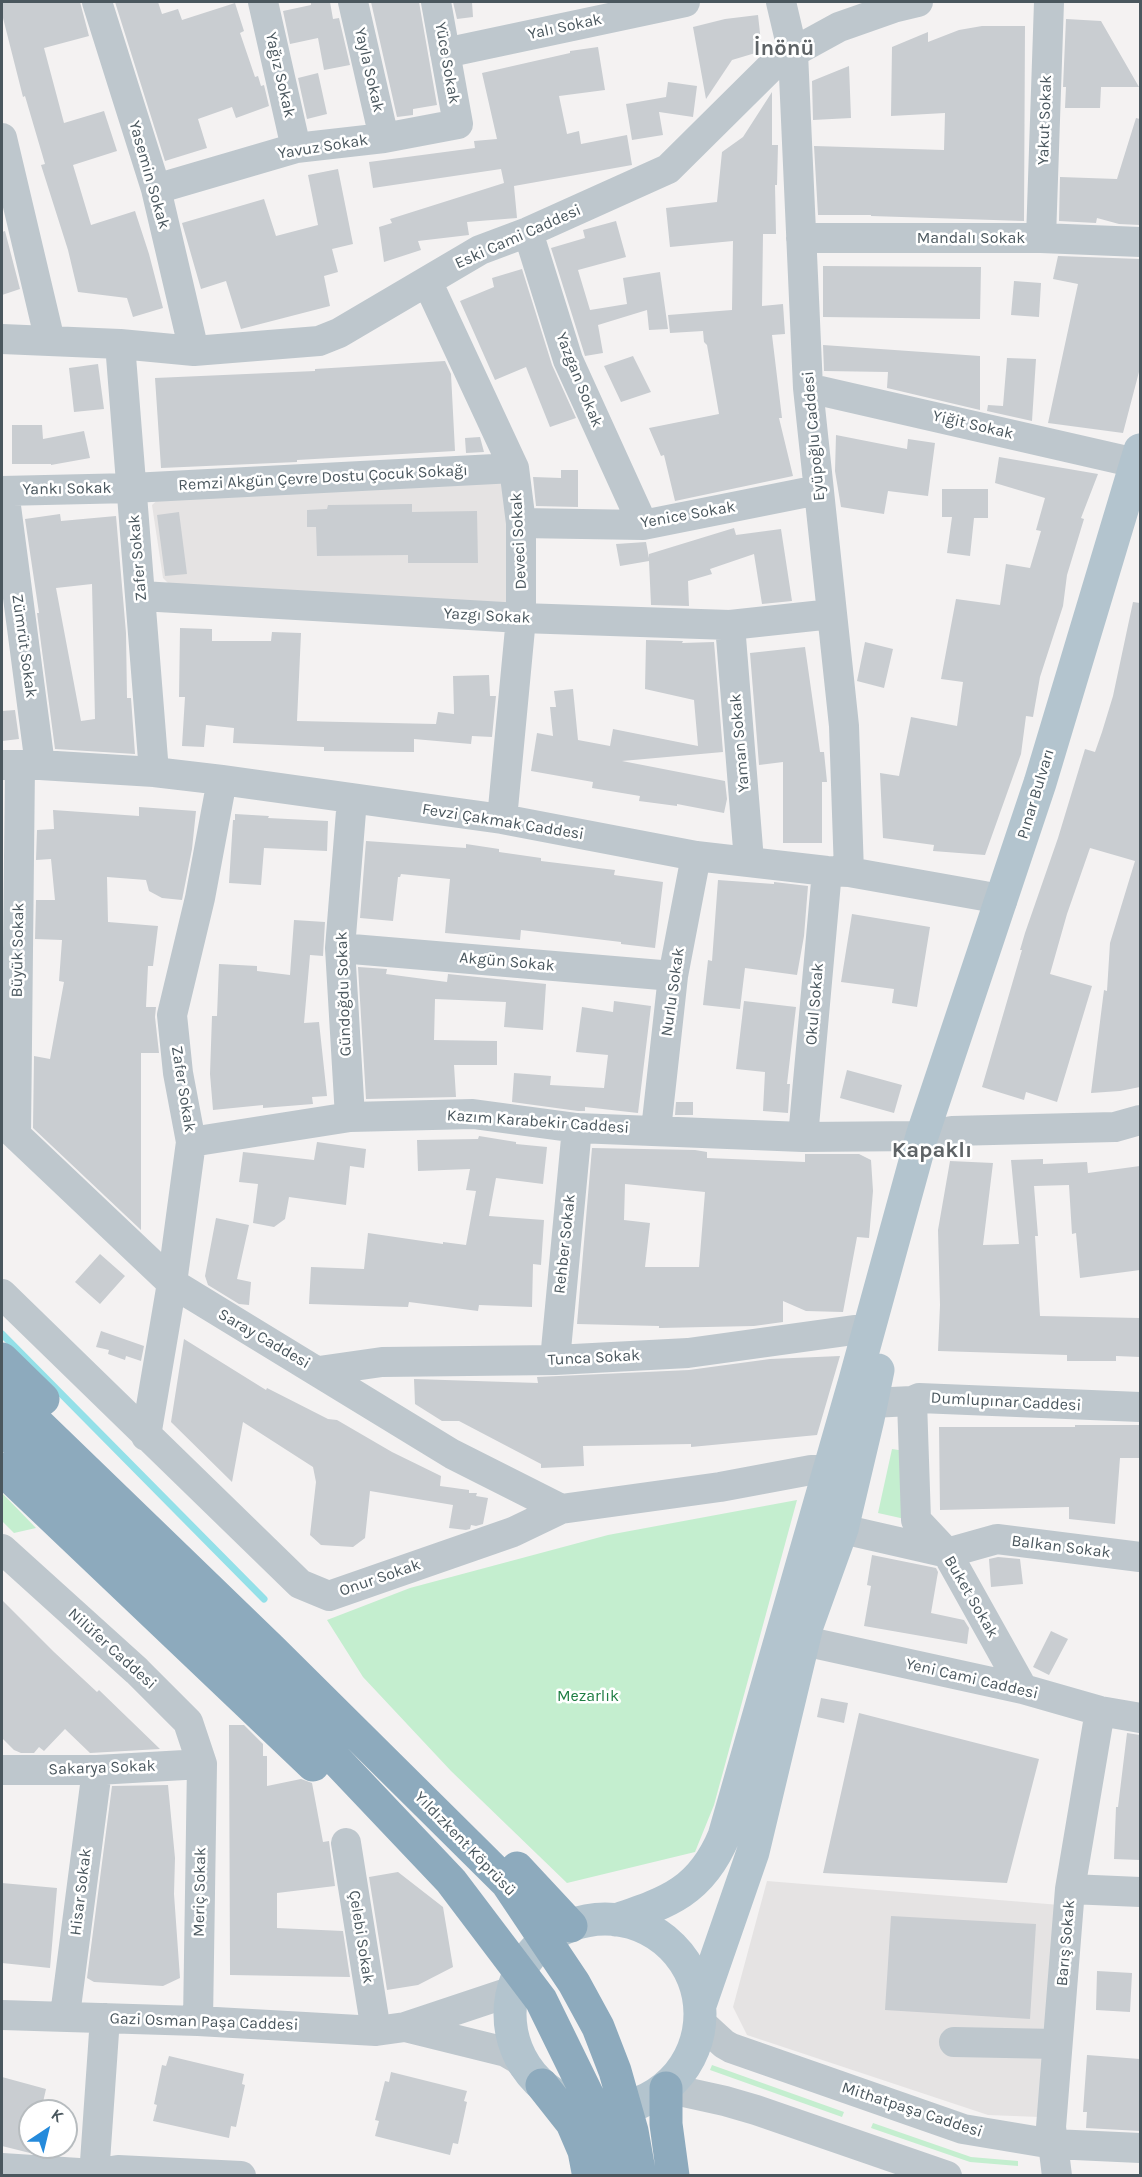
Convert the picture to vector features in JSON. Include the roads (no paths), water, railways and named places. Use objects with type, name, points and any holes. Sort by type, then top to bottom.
[{"type":"highway","points":[[2,1359],[292,1640],[514,1864],[571,1926]]},
{"type":"highway","points":[[2,1389],[262,1660],[451,1881],[541,2000],[592,2104],[608,2175]]},
{"type":"highway","points":[[2,1428],[262,1660]]},
{"type":"highway","points":[[2,1469],[347,1797],[514,1986]]},
{"type":"highway","name":"Yıldızkent Köprüsü","points":[[262,1660],[507,1884],[574,1983],[598,2027],[627,2111],[640,2175]]},
{"type":"highway","points":[[536,2079],[572,2123],[584,2151],[589,2175]]},
{"type":"highway","points":[[666,2088],[666,2124],[673,2175]]},
{"type":"main road","name":"Pınar Bulvarı","points":[[922,1136],[1040,783],[1139,459]]},
{"type":"main road","points":[[616,1920],[649,1909],[679,1894],[705,1872],[715,1857],[724,1836],[922,1136]]},
{"type":"main road","points":[[700,2013],[691,1974],[673,1948],[647,1929],[616,1920],[593,1920],[571,1926],[538,1947],[529,1957],[514,1986],[510,2008],[513,2036],[523,2062],[536,2079],[555,2095],[570,2103],[603,2109],[637,2104],[666,2088],[680,2074],[690,2058],[697,2040],[700,2013],[753,1852],[804,1641],[842,1529],[872,1403],[922,1136]]},
{"type":"street","name":"Yasemin Sokak","points":[[97,2],[156,189],[194,351]]},
{"type":"street","name":"Yağız Sokak","points":[[263,2],[296,148]]},
{"type":"street","name":"Yayla Sokak","points":[[353,2],[384,138]]},
{"type":"street","name":"Yüce Sokak","points":[[436,2],[458,124]]},
{"type":"street","name":"Yalı Sokak","points":[[445,53],[686,2]]},
{"type":"street","name":"Eyüpoğlu Caddesi","points":[[781,2],[793,53],[808,388],[844,726],[838,871]]},
{"type":"street","name":"Eski Cami Caddesi","points":[[2,339],[120,344],[194,351],[319,341],[339,333],[480,250],[528,232],[668,169],[777,62],[839,27],[893,8],[918,2]]},
{"type":"street","name":"Yakut Sokak","points":[[1041,238],[1049,2]]},
{"type":"street","name":"Yavuz Sokak","points":[[156,189],[296,148],[384,138],[458,124]]},
{"type":"street","points":[[2,138],[50,341]]},
{"type":"street","name":"Yazgan Sokak","points":[[528,232],[568,360],[643,525]]},
{"type":"street","name":"Mandalı Sokak","points":[[801,238],[1041,238],[1140,242]]},
{"type":"street","name":"Deveci Sokak","points":[[426,281],[514,468],[521,523],[521,618],[502,819]]},
{"type":"street","name":"Zafer Sokak","points":[[120,344],[154,772]]},
{"type":"street","name":"Yiğit Sokak","points":[[808,388],[1139,459]]},
{"type":"street","name":"Remzi Akgün Çevre Dostu Çocuk Sokağı","points":[[132,488],[514,468]]},
{"type":"street","name":"Yankı Sokak","points":[[2,491],[132,488]]},
{"type":"street","name":"Yenice Sokak","points":[[521,523],[643,525],[818,490]]},
{"type":"street","name":"Zümrüt Sokak","points":[[2,491],[20,765]]},
{"type":"street","name":"Yazgı Sokak","points":[[141,596],[521,618],[730,625],[832,614]]},
{"type":"street","name":"Yaman Sokak","points":[[730,625],[749,861]]},
{"type":"street","name":"Fevzi Çakmak Caddesi","points":[[20,765],[154,772],[289,788],[352,799],[502,819],[696,856],[838,871],[1002,901]]},
{"type":"street","name":"Büyük Sokak","points":[[8,1129],[20,765]]},
{"type":"street","name":"Zafer Sokak","points":[[146,1436],[172,1284],[191,1142],[178,1073],[172,1015],[200,898],[222,780]]},
{"type":"street","name":"Gündoğdu Sokak","points":[[350,1117],[340,948],[352,799]]},
{"type":"street","name":"Nurlu Sokak","points":[[656,1130],[673,976],[696,856]]},
{"type":"street","name":"Okul Sokak","points":[[803,1137],[838,871]]},
{"type":"street","name":"Akgün Sokak","points":[[340,948],[673,976]]},
{"type":"street","name":"Kazım Karabekir Caddesi","points":[[191,1142],[350,1117],[473,1114],[577,1128],[803,1137],[922,1136],[952,1131],[1115,1127],[1140,1120]]},
{"type":"street","name":"Rehber Sokak","points":[[555,1360],[577,1128]]},
{"type":"street","name":"Saray Caddesi","points":[[8,1129],[172,1284],[232,1322],[319,1371],[452,1454],[561,1509]]},
{"type":"street","name":"Onur Sokak","points":[[2,1294],[300,1584],[329,1596],[513,1532],[561,1509],[720,1487],[811,1470],[829,1470]]},
{"type":"street","name":"Tunca Sokak","points":[[319,1371],[382,1362],[555,1360],[688,1353],[868,1330]]},
{"type":"street","name":"Dumlupınar Caddesi","points":[[872,1403],[912,1401],[919,1398],[1140,1407]]},
{"type":"street","name":"Buket Sokak","points":[[912,1401],[916,1520],[947,1553],[1023,1689]]},
{"type":"street","name":"Balkan Sokak","points":[[842,1529],[947,1553],[997,1539],[1140,1557]]},
{"type":"street","name":"Nilüfer Caddesi","points":[[2,1549],[137,1671],[188,1722],[202,1764]]},
{"type":"street","name":"Yeni Cami Caddesi","points":[[804,1641],[1023,1689],[1100,1712],[1140,1718]]},
{"type":"street","name":"Barış Sokak","points":[[1057,2175],[1051,2127],[1070,1889],[1100,1712]]},
{"type":"street","name":"Sakarya Sokak","points":[[2,1770],[97,1770],[202,1764]]},
{"type":"street","name":"Meriç Sokak","points":[[198,2021],[202,1764]]},
{"type":"street","name":"Hisar Sokak","points":[[66,2015],[97,1770]]},
{"type":"street","name":"Çelebi Sokak","points":[[346,1843],[376,2031]]},
{"type":"street","points":[[1070,1889],[1140,1892]]},
{"type":"street","name":"Gazi Osman Paşa Caddesi","points":[[2,2015],[66,2015],[376,2031],[405,2027],[514,1986]]},
{"type":"street","name":"Mithatpaşa Caddesi","points":[[700,2013],[724,2044],[731,2048],[963,2129],[1053,2144],[1140,2148]]},
{"type":"street","points":[[94,2175],[105,2018]]},
{"type":"street","name":"Gazi Osman Paşa Caddesi","points":[[405,2027],[506,2052],[518,2059],[536,2079]]},
{"type":"street","points":[[954,2042],[1057,2044]]},
{"type":"street","points":[[666,2088],[756,2110],[947,2175]]},
{"type":"street","points":[[2,2168],[94,2175],[118,2170],[242,2175]]},
{"type":"waterway","points":[[2,1334],[264,1599]]},
{"type":"district","name":"İnönü","points":[[784,49]]},
{"type":"district","name":"Kapaklı","points":[[932,1151]]},
{"type":"park label","name":"Mezarlık","points":[[588,1696]]}]
